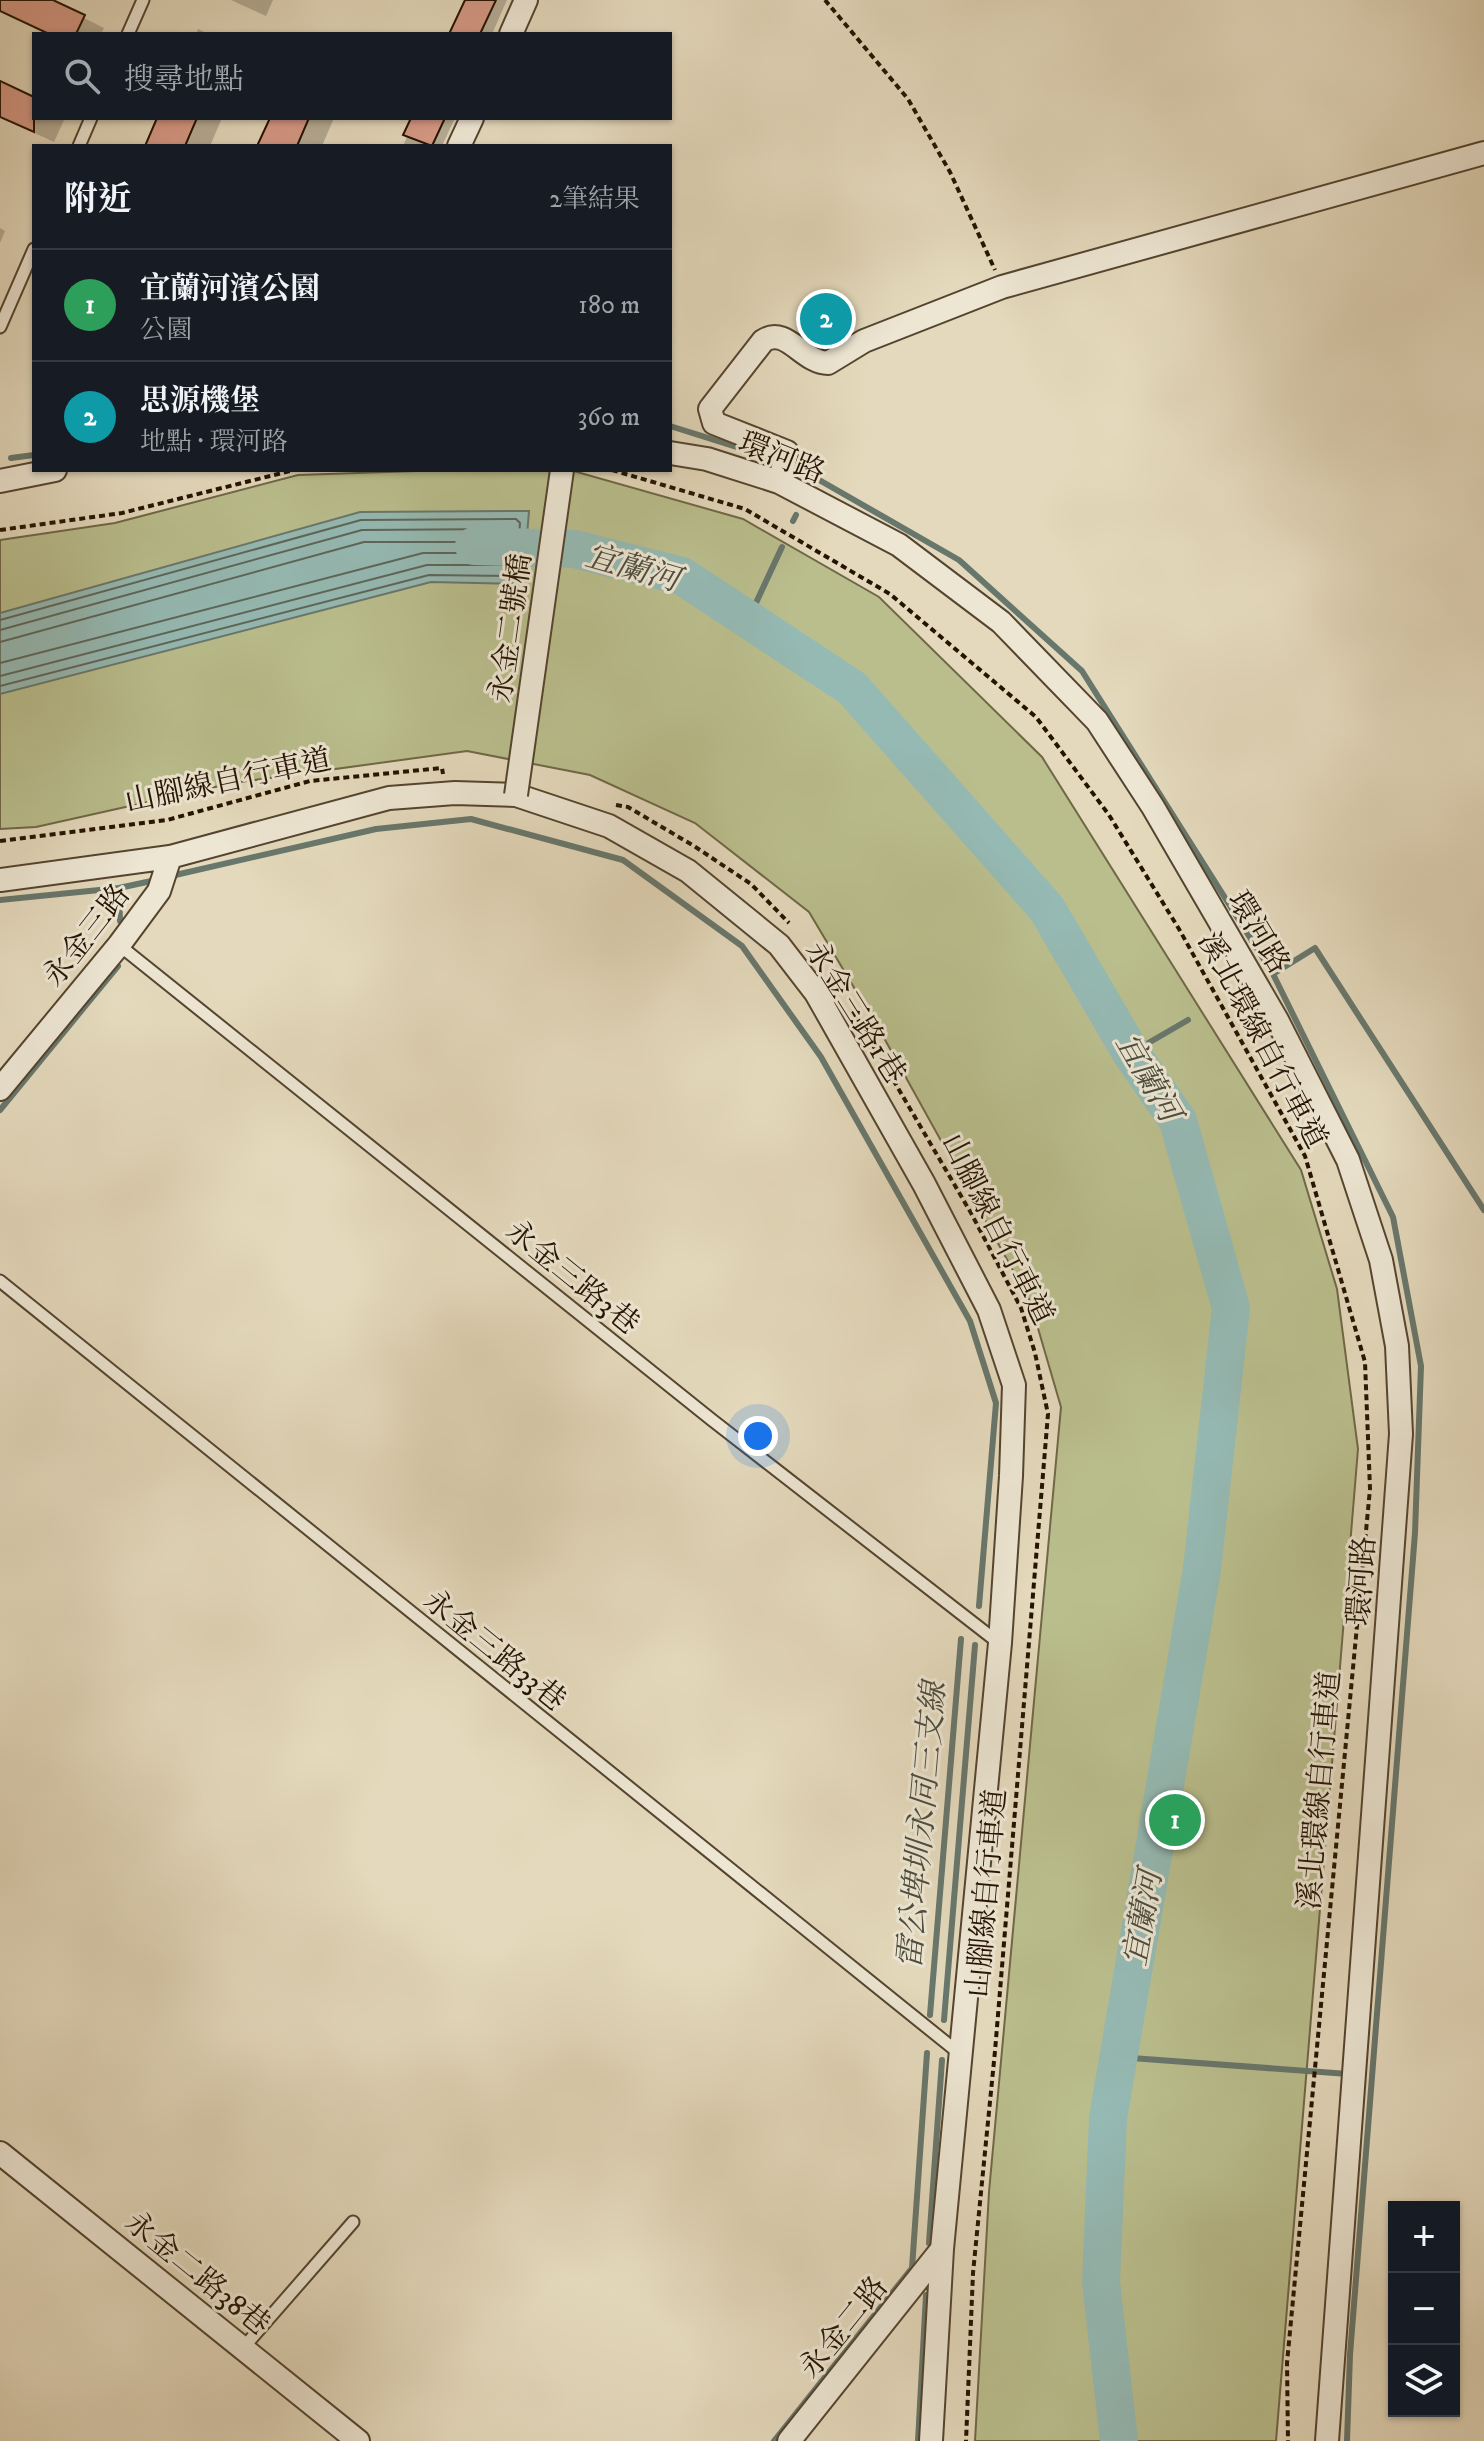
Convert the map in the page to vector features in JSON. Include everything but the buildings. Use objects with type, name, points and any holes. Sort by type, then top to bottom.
[{"type":"street","points":[[512,32],[526,0]]},
{"type":"street","points":[[460,144],[471,120]]},
{"type":"street","points":[[779,482],[787,452],[714,423],[710,409],[769,337],[780,337],[810,359],[828,363],[864,341],[1002,287],[1484,153]]},
{"type":"street","name":"環河路","points":[[672,453],[707,459],[779,482],[899,545],[1001,622],[1097,721],[1153,807],[1277,1020],[1348,1160],[1381,1260],[1397,1346],[1401,1434],[1327,2441]]},
{"type":"street","points":[[0,481],[45,472]]},
{"type":"street","name":"永金二號橋","points":[[516,795],[562,472]]},
{"type":"street","name":"永金三路1巷","points":[[0,880],[170,857],[389,798],[455,793],[516,795],[609,826],[688,871],[779,945],[816,993],[924,1184],[989,1310],[1014,1385],[1000,1643],[942,2249],[931,2441]]},
{"type":"street","name":"永金三路","points":[[0,1089],[119,945],[159,891],[170,857]]},
{"type":"street","name":"永金二路38巷","points":[[0,2153],[358,2441]]},
{"type":"street","name":"永金二路","points":[[789,2441],[942,2249]]},
{"type":"lane","points":[[129,32],[143,0]]},
{"type":"lane","points":[[80,144],[90,120]]},
{"type":"lane","points":[[0,327],[32,254]]},
{"type":"lane","name":"永金三路3巷","points":[[119,945],[712,1420],[1000,1643]]},
{"type":"lane","name":"永金三路33巷","points":[[0,1281],[961,2055]]},
{"type":"lane","points":[[243,2348],[353,2222]]},
{"type":"path","points":[[825,0],[908,99],[950,172],[1002,287]]},
{"type":"path","points":[[0,530],[122,513],[286,472]]},
{"type":"path","name":"溪北環線自行車道","points":[[619,472],[745,509],[890,594],[1036,717],[1109,815],[1179,929],[1305,1156],[1365,1362],[1370,1489],[1287,2363],[1288,2441]]},
{"type":"path","name":"山腳線自行車道","points":[[0,841],[167,820],[310,781],[442,768],[445,785]]},
{"type":"path","points":[[612,804],[628,807],[751,884],[797,932]]},
{"type":"path","name":"山腳線自行車道","points":[[849,1004],[963,1199],[1021,1308],[1035,1353],[1048,1414],[995,2051],[973,2273],[966,2441]]},
{"type":"green space","points":[[577,472],[743,519],[879,597],[1042,757],[1301,1170],[1337,1289],[1358,1449],[1276,2441],[975,2441],[989,2192],[1061,1407],[1030,1301],[884,1038],[809,912],[695,823],[590,775],[467,751],[233,783],[36,827],[0,829],[0,540],[115,523],[298,475]]},
{"type":"water","points":[[529,511],[523,584],[431,582],[0,694],[0,613],[360,512]]},
{"type":"waterway","points":[[672,427],[772,458]]},
{"type":"waterway","points":[[11,458],[32,455]]},
{"type":"waterway","points":[[793,465],[959,560],[1082,671],[1273,974],[1393,1217],[1421,1366],[1415,1533],[1350,2355],[1347,2441]]},
{"type":"waterway","points":[[793,521],[796,515]]},
{"type":"waterway","name":"宜蘭河","points":[[474,546],[574,549],[682,576],[852,688],[1047,909],[1131,1053],[1178,1121],[1231,1308],[1202,1569],[1108,2118],[1101,2282],[1119,2441]]},
{"type":"waterway","points":[[748,620],[782,547]]},
{"type":"waterway","points":[[171,876],[376,829],[471,819],[623,860],[742,946],[821,1057],[970,1321],[996,1403],[979,1606]]},
{"type":"waterway","points":[[0,900],[119,888],[156,880]]},
{"type":"waterway","points":[[119,888],[120,921]]},
{"type":"waterway","points":[[1273,974],[1315,948],[1484,1210]]},
{"type":"waterway","points":[[0,1110],[118,966]]},
{"type":"waterway","points":[[1131,1053],[1188,1020]]},
{"type":"waterway","name":"雷公埤圳永同三支線","points":[[930,2015],[961,1639]]},
{"type":"waterway","points":[[944,2020],[975,1645]]},
{"type":"waterway","name":"雷公埤圳永同三支線","points":[[774,2441],[912,2268],[927,2053]]},
{"type":"waterway","points":[[1118,2057],[1348,2074]]},
{"type":"waterway","points":[[929,2243],[942,2060]]},
{"type":"waterway","points":[[918,2441],[926,2295]]},
{"type":"place","name":"思源機堡","points":[[826,319]]},
{"type":"place","name":"宜蘭河濱公園","points":[[1175,1820]]}]
